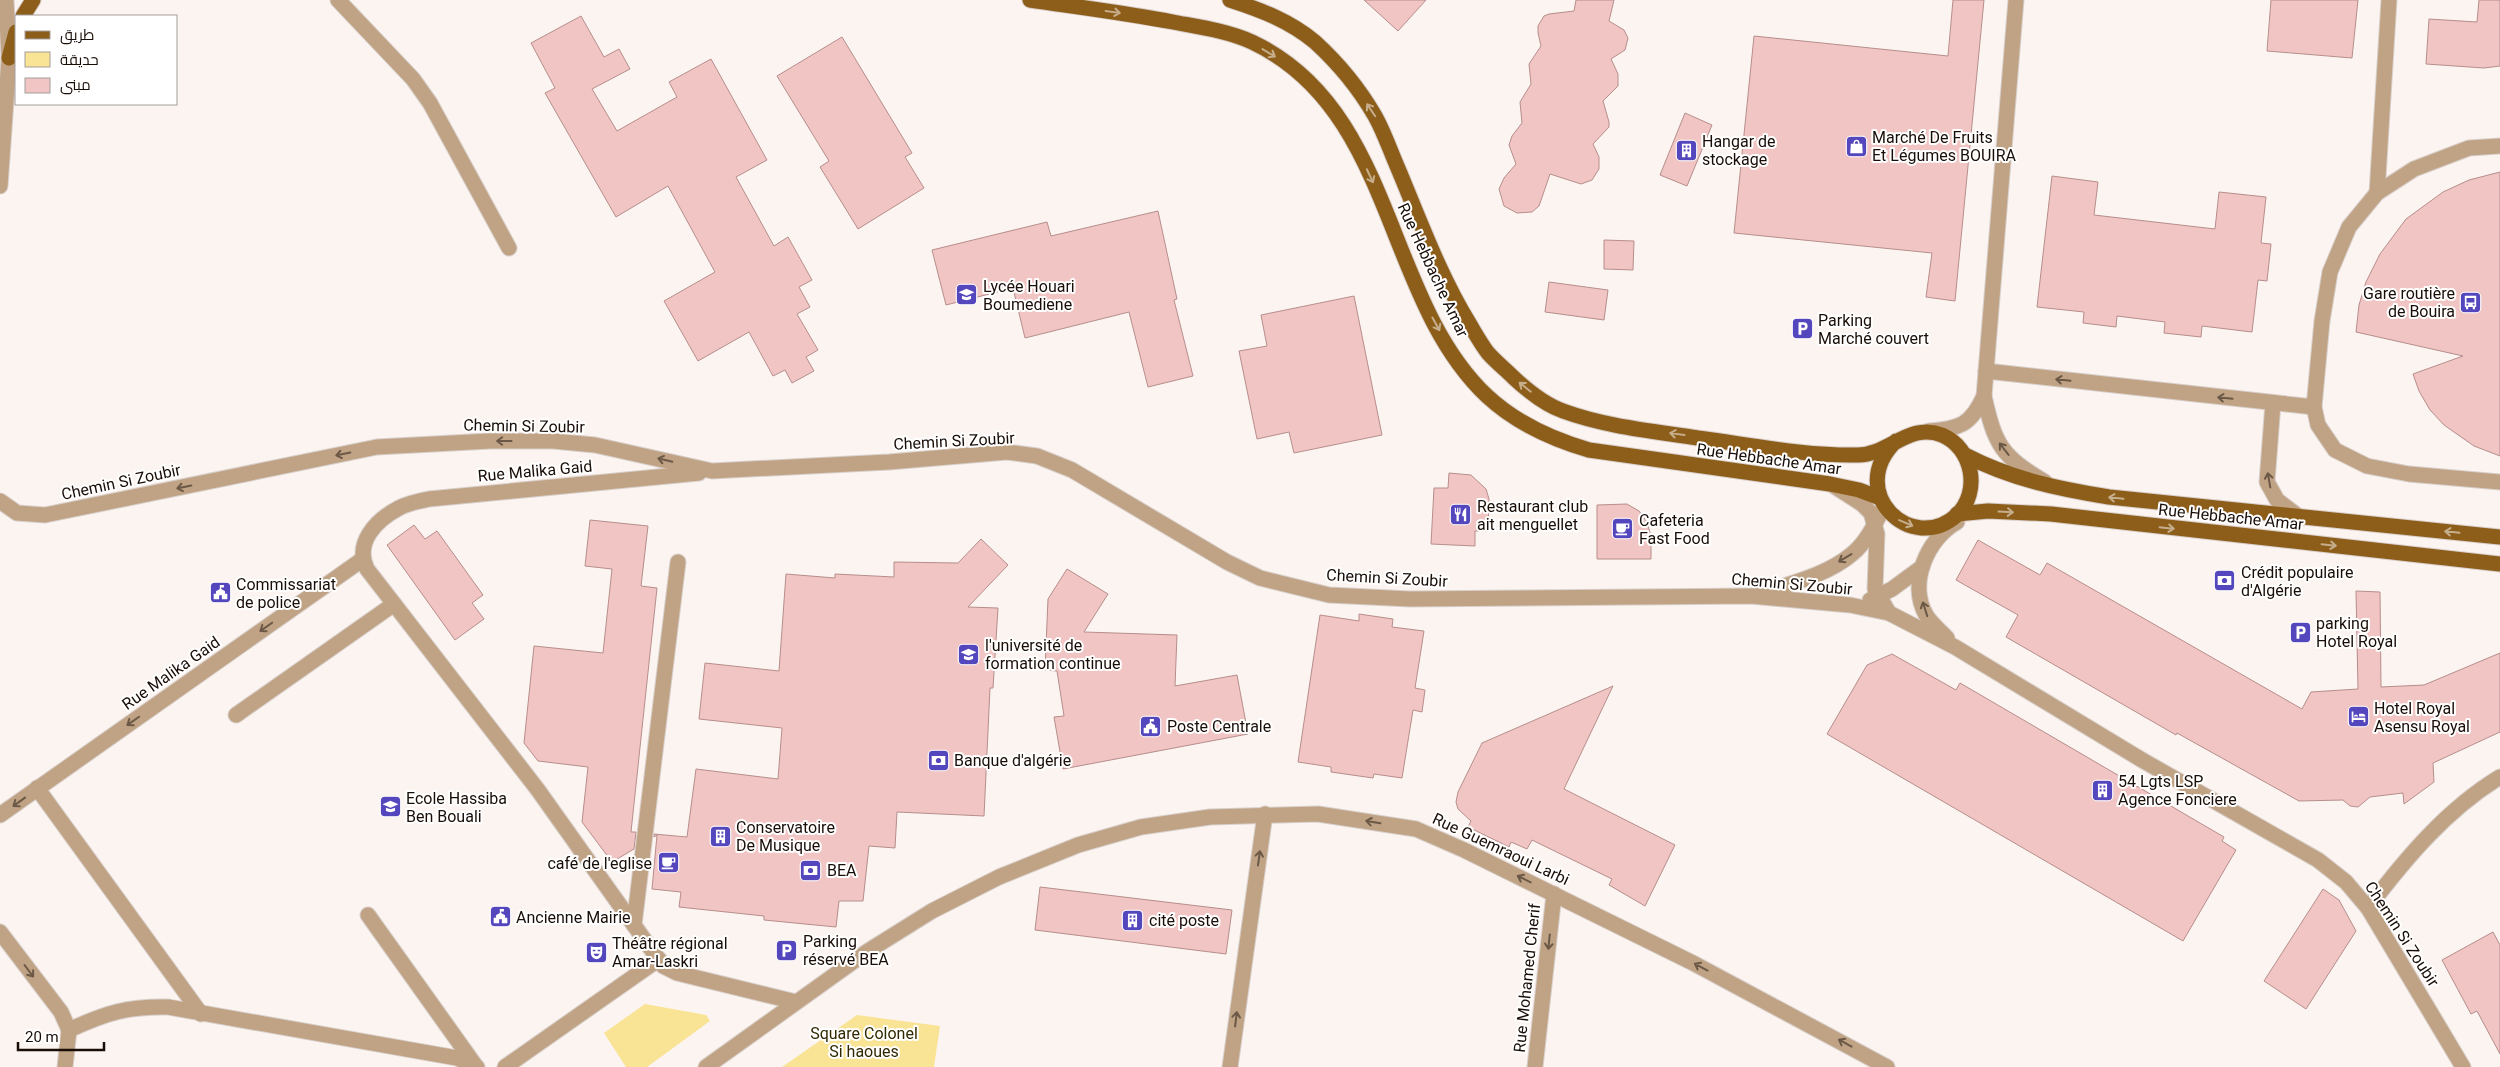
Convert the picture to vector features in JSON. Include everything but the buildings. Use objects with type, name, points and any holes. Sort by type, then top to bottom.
[{"type":"main road","points":[[24,15],[33,0]]},
{"type":"main road","name":"Rue Hebbache Amar","points":[[1030,0],[1126,13],[1208,28],[1252,42],[1291,66],[1320,91],[1344,126],[1365,166],[1431,316],[1457,362],[1486,395],[1517,420],[1554,440],[1589,450],[1830,484],[1859,490],[1882,502]]},
{"type":"main road","name":"Rue Hebbache Amar","points":[[1230,0],[1274,15],[1315,42],[1348,76],[1376,117],[1443,274],[1462,311],[1488,352],[1526,389],[1560,410],[1596,422],[1728,442],[1846,455],[1868,455],[1896,441]]},
{"type":"main road","points":[[9,58],[15,36]]},
{"type":"main road","points":[[1925,432],[1941,435],[1955,443],[1965,455],[1971,470],[1972,486],[1967,501],[1957,514],[1944,523],[1931,527],[1917,527],[1893,516],[1882,502],[1876,483],[1878,467],[1885,452],[1896,441],[1910,434],[1925,432]]},
{"type":"main road","name":"Rue Hebbache Amar","points":[[1965,455],[1988,467],[2056,488],[2109,497],[2500,537]]},
{"type":"main road","name":"Rue Hebbache Amar","points":[[1957,514],[1984,512],[2051,514],[2500,564]]},
{"type":"street","points":[[0,186],[9,58],[6,0]]},
{"type":"street","points":[[338,0],[413,79],[430,103],[509,248]]},
{"type":"street","points":[[2016,0],[1984,396],[1992,431],[2003,449],[2020,467],[2056,488]]},
{"type":"street","points":[[2377,193],[2390,0]]},
{"type":"street","points":[[2500,146],[2469,148],[2414,169],[2377,193],[2349,227],[2330,272],[2322,321],[2314,407],[2318,425],[2335,450],[2367,466],[2409,474],[2500,482]]},
{"type":"street","points":[[1986,372],[2314,407]]},
{"type":"street","points":[[1925,432],[1954,429],[1968,420],[1979,407],[1984,396]]},
{"type":"street","points":[[2273,403],[2267,482],[2277,500],[2298,516]]},
{"type":"street","name":"Chemin Si Zoubir","points":[[0,501],[17,513],[45,515],[377,447],[553,441],[595,445],[712,472],[889,462],[1007,452],[1037,456],[1072,470],[1227,562],[1260,578],[1329,594],[1410,599],[1751,596],[1850,605],[1889,613],[1955,647],[2142,760],[2318,860],[2346,882],[2368,908],[2463,1067]]},
{"type":"street","name":"Rue Malika Gaid","points":[[0,816],[37,788],[365,564],[363,546],[371,529],[399,507],[429,499],[712,472]]},
{"type":"street","points":[[1830,484],[1862,504],[1871,513],[1875,522],[1874,574],[1878,597],[1889,613]]},
{"type":"street","points":[[1751,596],[1805,579],[1836,564],[1853,553],[1875,522],[1882,502]]},
{"type":"street","points":[[1932,543],[1945,529],[1961,520],[1984,512]]},
{"type":"street","points":[[1944,523],[1932,543],[1922,567],[1919,586],[1926,615],[1955,647]]},
{"type":"street","points":[[634,925],[678,562]]},
{"type":"street","points":[[365,564],[538,790],[658,959],[669,970],[796,1002]]},
{"type":"street","points":[[1850,605],[1878,597],[1906,581],[1922,567]]},
{"type":"street","points":[[236,715],[394,604]]},
{"type":"street","points":[[2368,908],[2399,867],[2428,836],[2500,777]]},
{"type":"street","points":[[37,788],[201,1014]]},
{"type":"street","points":[[1230,1067],[1265,814]]},
{"type":"street","name":"Rue Guemraoui Larbi","points":[[706,1067],[868,951],[932,911],[999,877],[1078,845],[1150,826],[1210,817],[1318,814],[1416,829],[1464,850],[1702,967],[1887,1067]]},
{"type":"street","name":"Rue Mohamed Cherif","points":[[1535,1067],[1554,894]]},
{"type":"street","points":[[368,915],[476,1066]]},
{"type":"street","points":[[0,932],[61,1012],[69,1030],[65,1067]]},
{"type":"street","points":[[505,1067],[658,959]]},
{"type":"street","points":[[69,1030],[102,1014],[139,1006],[168,1007],[457,1058],[476,1066]]},
{"type":"green space","points":[[645,1004],[706,1015],[710,1021],[647,1067],[626,1067],[604,1033]]},
{"type":"green space","name":"Square Colonel Si haoues","points":[[857,1015],[940,1026],[934,1067],[782,1067]]},
{"type":"place","name":"Marché De Fruits Et Légumes BOUIRA","points":[[1856,146]]},
{"type":"place","name":"Hangar de stockage","points":[[1686,150]]},
{"type":"place","name":"Lycée Houari Boumediene","points":[[967,295]]},
{"type":"place","name":"Gare routière de Bouira","points":[[2471,302]]},
{"type":"place","name":"Parking Marché couvert","points":[[1802,329]]},
{"type":"place","name":"Restaurant club ait menguellet","points":[[1461,515]]},
{"type":"place","name":"Cafeteria Fast Food","points":[[1623,529]]},
{"type":"place","name":"Crédit populaire d'Algérie","points":[[2225,581]]},
{"type":"place","name":"Commissariat de police","points":[[220,593]]},
{"type":"place","name":"parking Hotel Royal","points":[[2300,632]]},
{"type":"place","name":"l'université de formation continue","points":[[969,654]]},
{"type":"place","name":"Hotel Royal Asensu Royal","points":[[2358,717]]},
{"type":"place","name":"Poste Centrale","points":[[1151,726]]},
{"type":"place","name":"Banque d'algérie","points":[[938,760]]},
{"type":"place","name":"54 Lgts LSP Agence Fonciere","points":[[2102,790]]},
{"type":"place","name":"Ecole Hassiba Ben Bouali","points":[[390,807]]},
{"type":"place","name":"Conservatoire De Musique","points":[[720,836]]},
{"type":"place","name":"café de l'eglise","points":[[668,863]]},
{"type":"place","name":"BEA","points":[[811,870]]},
{"type":"place","name":"Ancienne Mairie","points":[[500,917]]},
{"type":"place","name":"cité poste","points":[[1133,920]]},
{"type":"place","name":"Parking réservé BEA","points":[[787,950]]},
{"type":"place","name":"Théâtre régional Amar-Laskri","points":[[596,952]]}]
